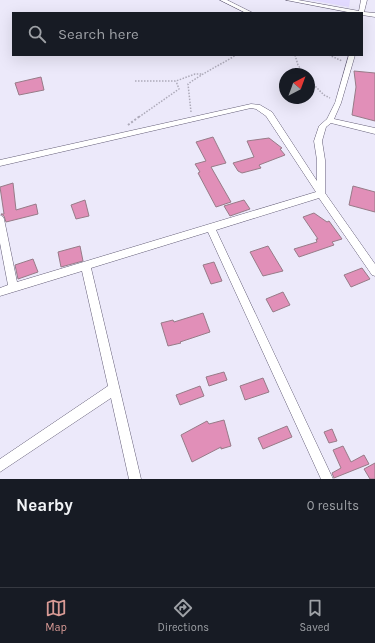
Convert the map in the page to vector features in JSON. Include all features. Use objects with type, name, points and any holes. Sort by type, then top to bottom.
[{"type":"street","points":[[223,0],[248,12]]},
{"type":"street","points":[[289,0],[355,12]]},
{"type":"street","points":[[361,12],[364,0]]},
{"type":"street","points":[[363,13],[375,15]]},
{"type":"street","points":[[321,194],[321,160],[318,141],[323,126],[330,120],[338,103],[352,56]]},
{"type":"street","points":[[0,163],[251,106],[258,107],[269,114],[321,194],[375,272]]},
{"type":"street","points":[[330,120],[375,131]]},
{"type":"street","points":[[0,292],[321,194]]},
{"type":"street","points":[[0,219],[14,288]]},
{"type":"street","points":[[211,228],[326,479]]},
{"type":"street","points":[[86,266],[135,479]]},
{"type":"street","points":[[0,466],[114,389]]},
{"type":"path","points":[[192,119],[188,84],[202,74],[214,69],[234,56]]},
{"type":"path","points":[[295,56],[300,68]]},
{"type":"path","points":[[331,56],[350,64]]},
{"type":"path","points":[[135,81],[176,81],[195,74],[202,74]]},
{"type":"path","points":[[112,137],[179,89],[176,81]]},
{"type":"path","points":[[315,86],[324,95],[338,103]]},
{"type":"shaded area","points":[[310,0],[350,0],[349,7]]},
{"type":"building","points":[[354,71],[375,73],[375,121],[352,115],[356,87]]},
{"type":"building","points":[[41,77],[44,90],[19,95],[15,83]]},
{"type":"building","points":[[213,137],[226,163],[211,167],[231,202],[216,207],[198,173],[200,172],[195,164],[206,161],[196,142]]},
{"type":"building","points":[[269,138],[282,148],[280,149],[285,155],[259,165],[261,168],[242,173],[238,171],[233,163],[254,157],[247,141]]},
{"type":"building","points":[[13,183],[16,210],[36,204],[38,214],[6,222],[4,216],[1,214],[4,214],[0,187]]},
{"type":"building","points":[[353,186],[375,192],[375,212],[349,205]]},
{"type":"building","points":[[85,200],[89,216],[76,219],[71,205]]},
{"type":"building","points":[[244,200],[250,209],[230,216],[224,206]]},
{"type":"building","points":[[314,213],[327,222],[329,221],[342,239],[332,242],[334,245],[299,257],[294,249],[317,242],[316,239],[318,239],[303,217]]},
{"type":"building","points":[[80,246],[83,261],[61,267],[58,252]]},
{"type":"building","points":[[268,246],[283,271],[263,276],[250,252]]},
{"type":"building","points":[[33,259],[38,272],[18,279],[15,265]]},
{"type":"building","points":[[214,262],[222,281],[211,284],[203,265]]},
{"type":"building","points":[[362,268],[370,279],[351,287],[344,275]]},
{"type":"building","points":[[283,292],[290,305],[273,312],[266,299]]},
{"type":"building","points":[[203,313],[210,332],[180,342],[181,343],[168,346],[161,323],[173,320],[174,322]]},
{"type":"building","points":[[224,372],[227,380],[209,386],[206,377]]},
{"type":"building","points":[[263,378],[269,392],[245,400],[240,386]]},
{"type":"building","points":[[200,386],[204,396],[180,405],[176,395]]},
{"type":"building","points":[[224,420],[231,446],[221,449],[221,447],[192,462],[181,435],[207,421],[209,424]]},
{"type":"building","points":[[287,426],[292,437],[263,449],[258,438]]},
{"type":"building","points":[[332,429],[337,441],[329,443],[324,432]]},
{"type":"building","points":[[343,446],[351,462],[364,455],[369,464],[334,478],[332,473],[341,468],[333,450]]},
{"type":"building","points":[[375,463],[375,479],[370,479],[364,469]]}]
